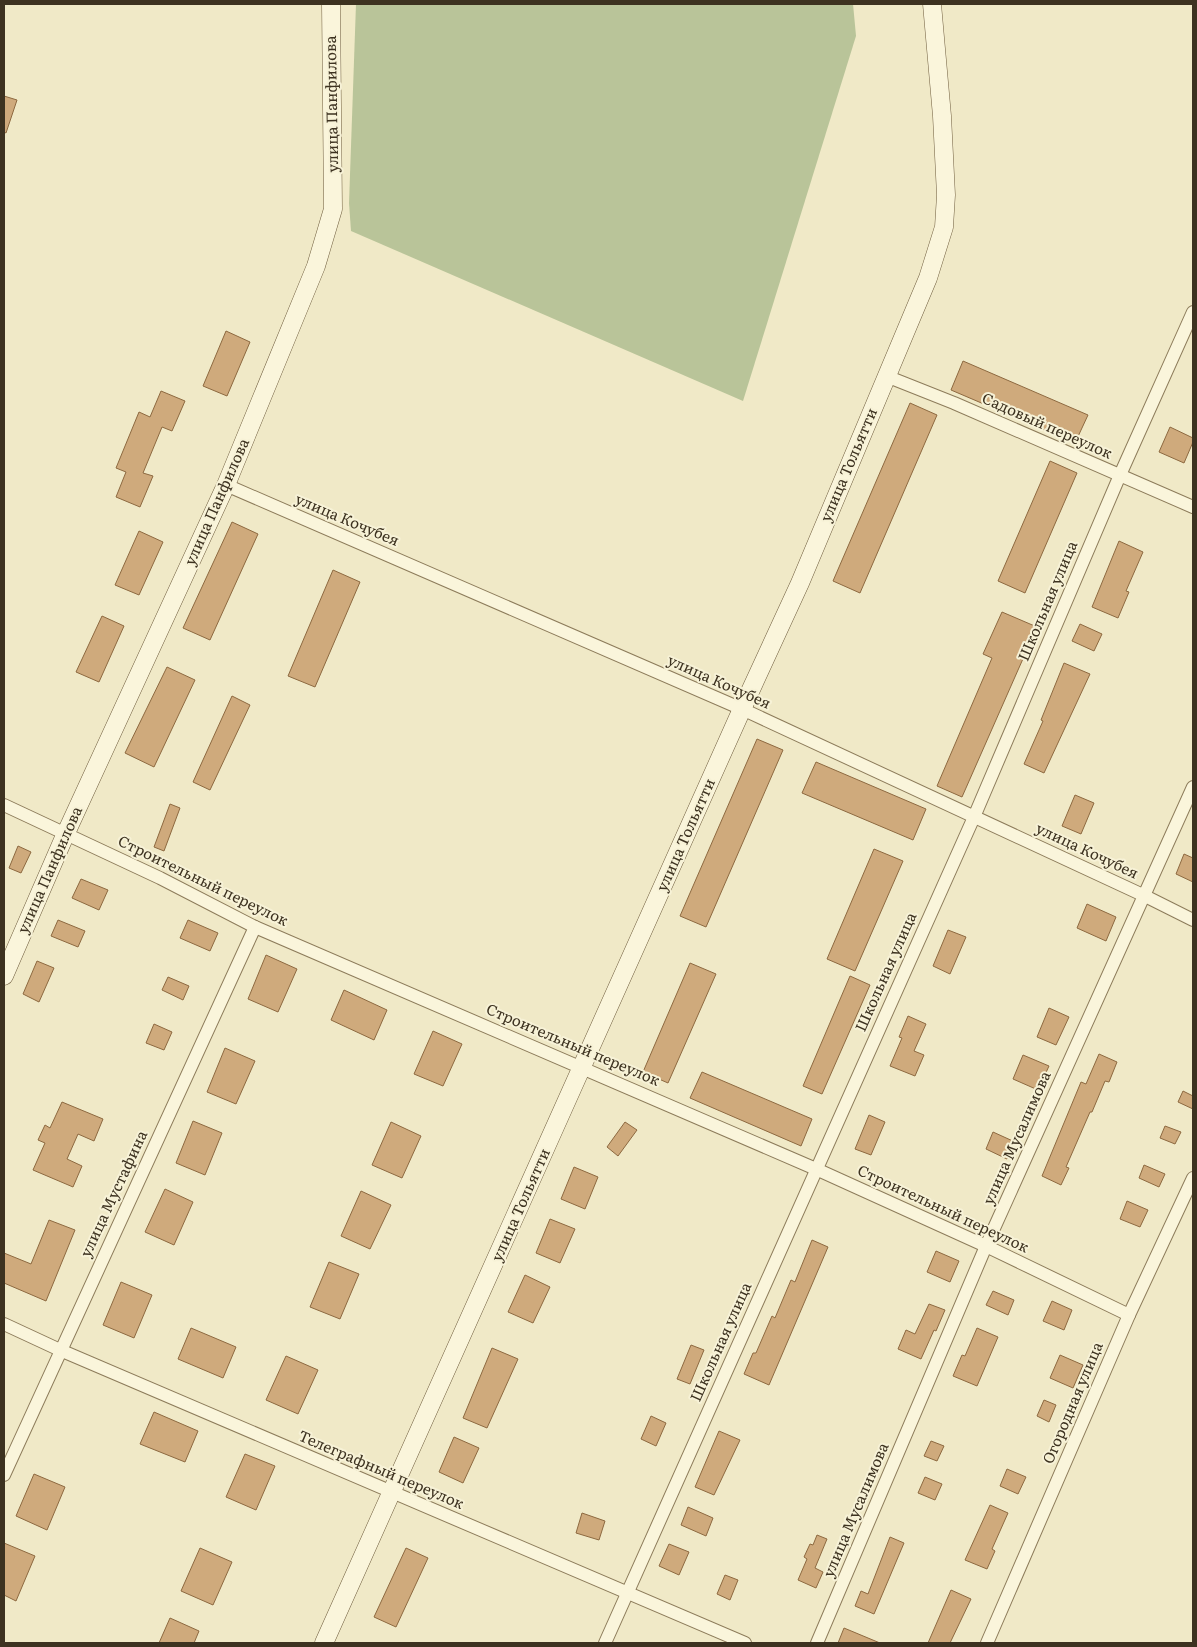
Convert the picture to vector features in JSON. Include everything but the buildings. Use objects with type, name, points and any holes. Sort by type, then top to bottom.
[{"type":"street","name":"улица Панфилова","points":[[4,976],[66,833],[226,486],[316,266],[333,209],[331,4]]},
{"type":"street","name":"улица Тольятти","points":[[324,1643],[800,583],[928,278],[944,227],[946,196],[932,4]]},
{"type":"street","name":"Школьная улица","points":[[605,1643],[974,817],[1120,475],[1193,312]]},
{"type":"street","name":"Садовый переулок","points":[[886,376],[954,403],[1193,507]]},
{"type":"street","name":"улица Кочубея","points":[[226,486],[742,709],[1193,920]]},
{"type":"street","name":"улица Мусалимова","points":[[817,1643],[986,1246],[1193,786]]},
{"type":"street","name":"Строительный переулок","points":[[4,805],[160,878],[255,927],[816,1169],[986,1246],[1129,1316]]},
{"type":"street","name":"улица Мустафина","points":[[4,1475],[255,927]]},
{"type":"street","name":"Огородная улица","points":[[987,1643],[1129,1316],[1193,1178]]},
{"type":"street","name":"Телеграфный переулок","points":[[4,1324],[60,1350],[745,1643]]},
{"type":"green space","points":[[356,4],[853,4],[856,36],[743,401],[351,231],[349,203]]}]
